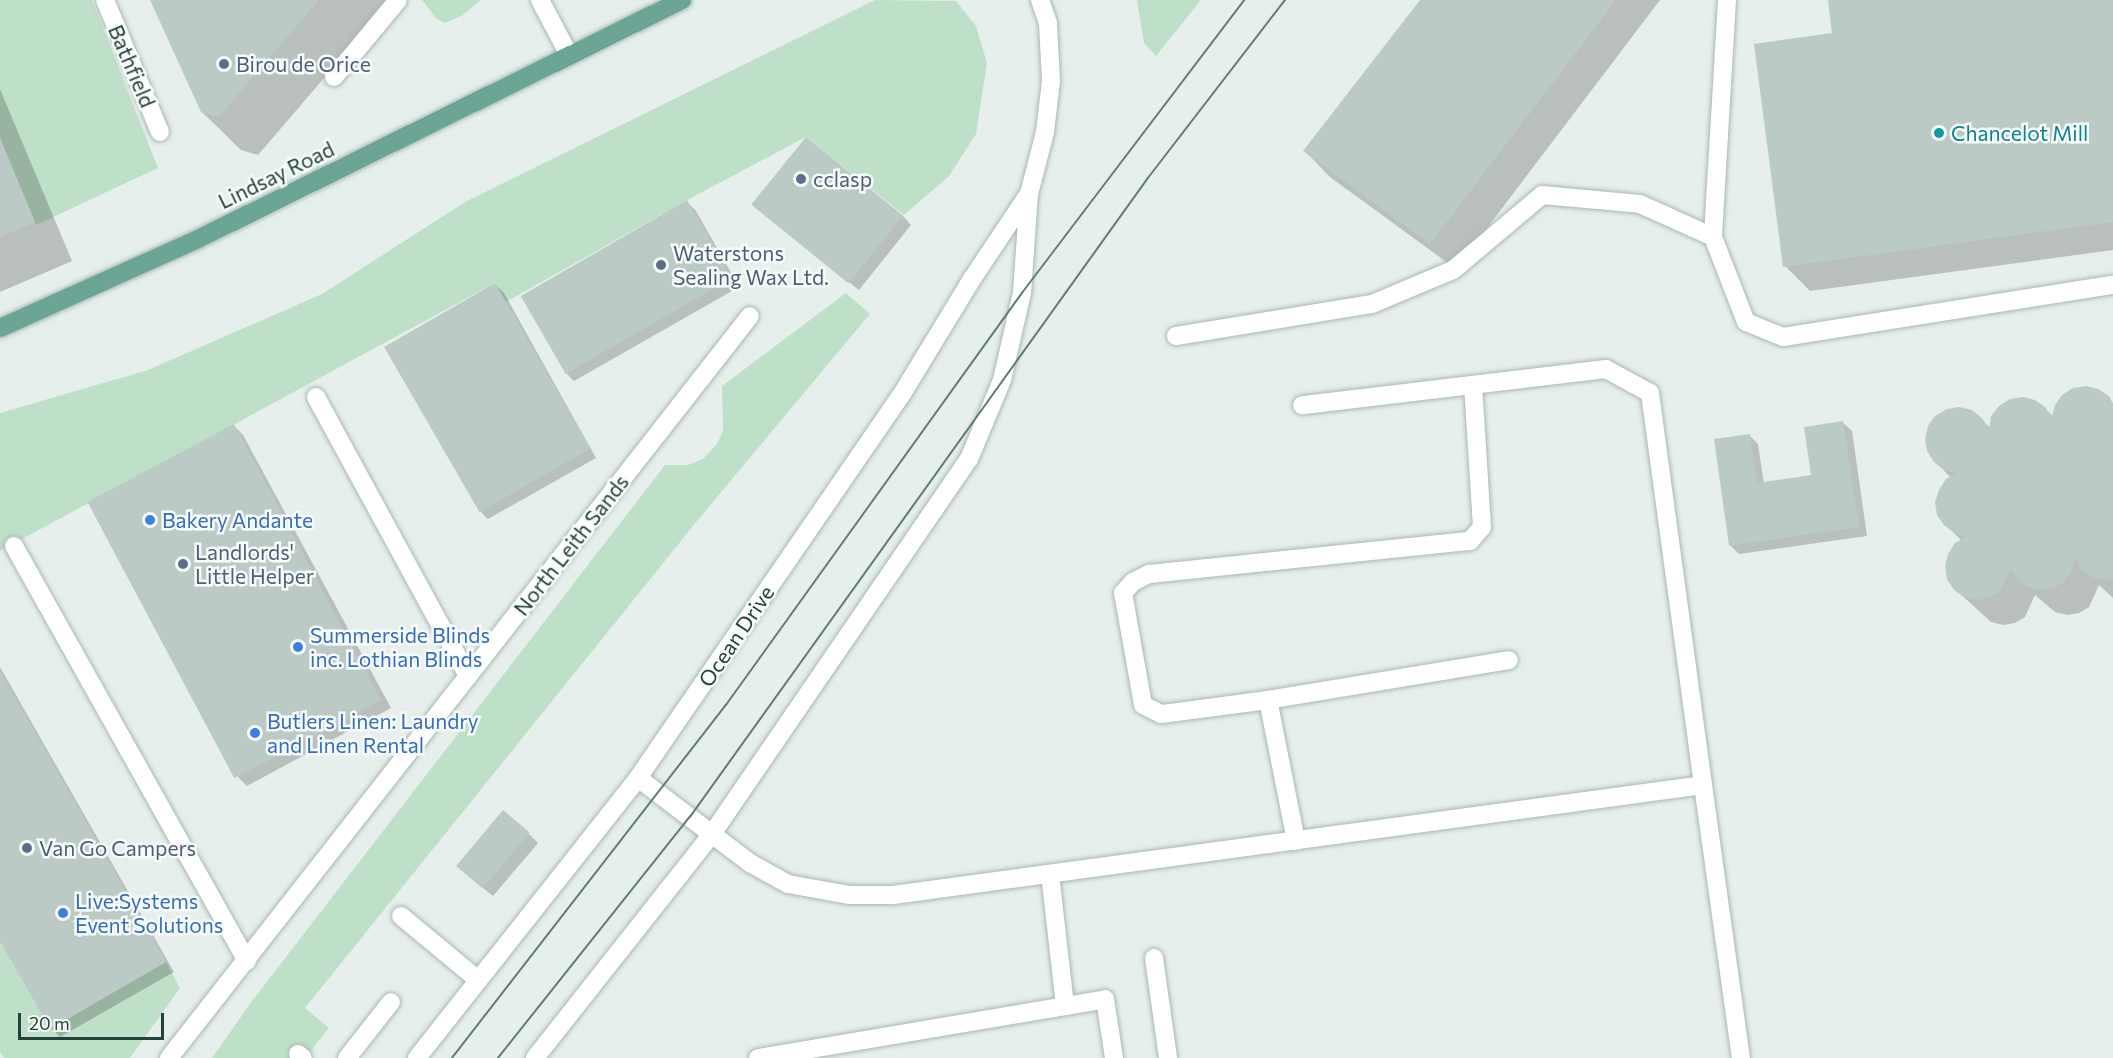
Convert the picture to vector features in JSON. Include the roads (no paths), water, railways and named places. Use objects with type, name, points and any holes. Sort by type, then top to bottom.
[{"type":"main road","name":"Lindsay Road","points":[[0,328],[198,239],[682,0]]},
{"type":"street","name":"Bathfield","points":[[105,0],[160,132]]},
{"type":"street","points":[[334,77],[398,0]]},
{"type":"street","points":[[540,0],[569,55]]},
{"type":"street","name":"Ocean Drive","points":[[535,1058],[712,834],[969,459],[1002,380],[1022,292],[1029,194],[1045,132],[1051,81],[1048,23],[1040,0]]},
{"type":"street","points":[[1727,0],[1713,237],[1746,322],[1783,337],[2113,285]]},
{"type":"street","name":"Ocean Drive","points":[[417,1058],[638,778],[902,394],[972,279],[1029,194]]},
{"type":"street","points":[[1176,336],[1372,304],[1453,270],[1542,195],[1640,204],[1713,237]]},
{"type":"street","name":"North Leith Sands","points":[[170,1058],[750,316]]},
{"type":"street","points":[[1302,405],[1606,369],[1650,393],[1742,1058]]},
{"type":"street","points":[[1473,385],[1482,527],[1470,541],[1149,574],[1133,582],[1123,593],[1143,705],[1161,714],[1268,700],[1509,660]]},
{"type":"street","points":[[316,397],[468,676]]},
{"type":"street","points":[[15,546],[247,961]]},
{"type":"street","points":[[1268,700],[1296,841]]},
{"type":"street","points":[[638,778],[750,863],[788,884],[850,896],[893,896],[1703,785]]},
{"type":"street","points":[[1050,874],[1065,1006]]},
{"type":"street","points":[[401,916],[478,980]]},
{"type":"street","points":[[1154,958],[1168,1058]]},
{"type":"street","points":[[758,1058],[1105,999],[1114,1058]]},
{"type":"street","points":[[347,1058],[391,1002]]},
{"type":"tram line","points":[[452,1058],[726,705],[1022,293],[1244,0]]},
{"type":"tram line","points":[[498,1058],[690,817],[1148,178],[1285,0]]},
{"type":"place","name":"Birou de Orice","points":[[224,64]]},
{"type":"place","name":"Chancelot Mill","points":[[1939,133]]},
{"type":"place","name":"cclasp","points":[[801,179]]},
{"type":"place","name":"Waterstons Sealing Wax Ltd.","points":[[661,265]]},
{"type":"place","name":"Bakery Andante","points":[[150,520]]},
{"type":"place","name":"Landlords' Little Helper","points":[[183,564]]},
{"type":"place","name":"Summerside Blinds inc. Lothian Blinds","points":[[298,647]]},
{"type":"place","name":"Butlers Linen: Laundry and Linen Rental","points":[[255,733]]},
{"type":"place","name":"Van Go Campers","points":[[27,848]]},
{"type":"place","name":"Live:Systems Event Solutions","points":[[63,913]]}]
